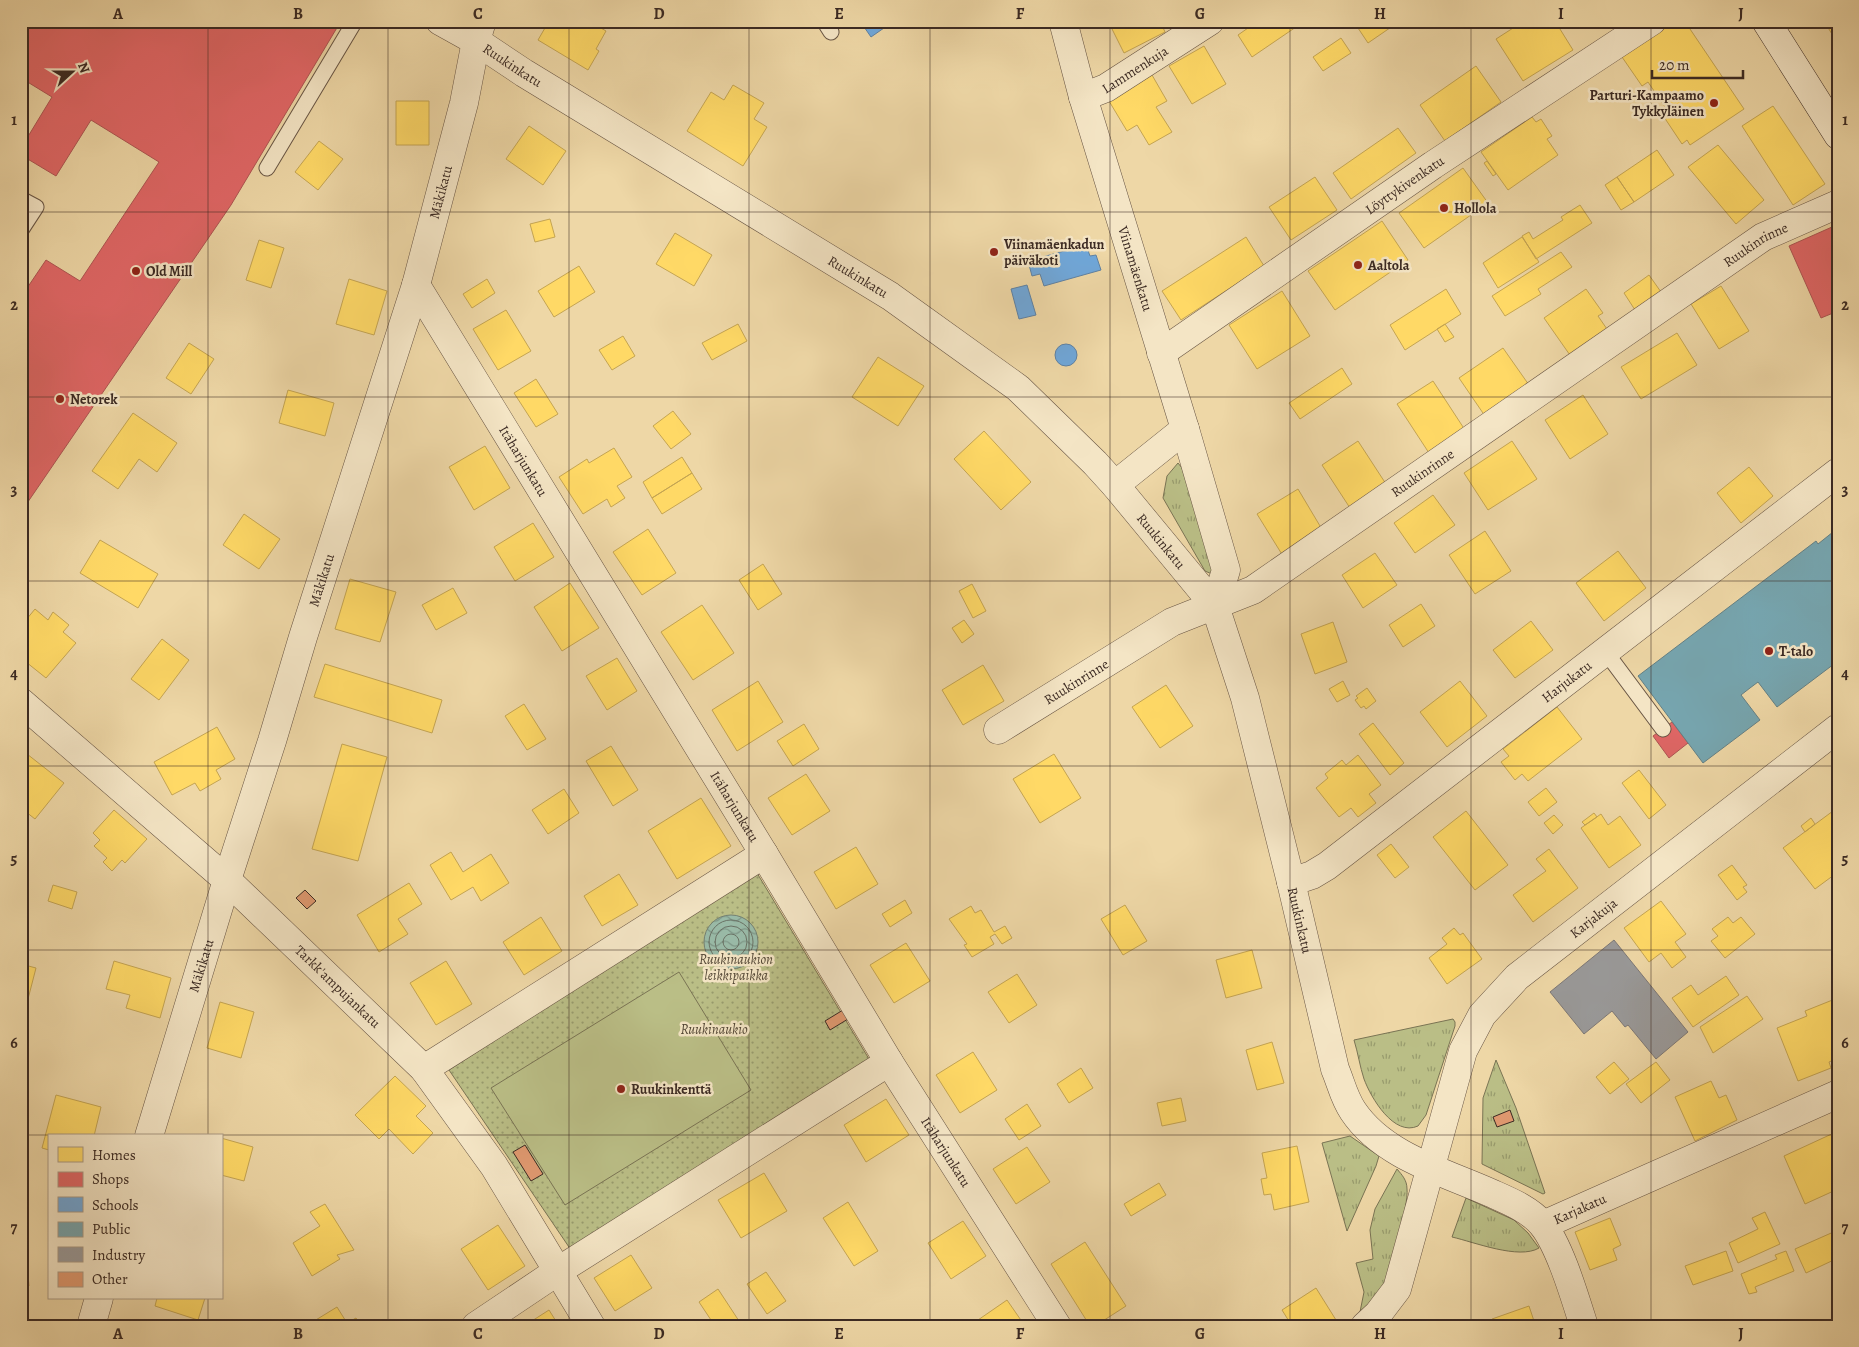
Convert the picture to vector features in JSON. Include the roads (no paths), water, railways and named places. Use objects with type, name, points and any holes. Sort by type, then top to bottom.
[{"type":"street","name":"Ruukinkatu","points":[[440,21],[479,31],[524,73],[890,296],[1018,388],[1115,485],[1214,606],[1245,698],[1333,1060],[1345,1096],[1360,1121],[1375,1137],[1395,1151],[1431,1167]]},
{"type":"street","name":"Viinamäenkatu","points":[[1064,21],[1083,97],[1185,429]]},
{"type":"street","name":"Lammenkuja","points":[[1083,97],[1106,88],[1210,21]]},
{"type":"street","name":"Löyttykivenkatu","points":[[1162,353],[1440,160],[1652,21]]},
{"type":"street","points":[[1766,21],[1838,135]]},
{"type":"street","name":"Mäkikatu","points":[[150,1134],[226,880],[272,741],[303,637],[416,285],[464,103],[479,31]]},
{"type":"street","name":"Ruukinrinne","points":[[998,730],[1172,622],[1253,590],[1763,237],[1838,204]]},
{"type":"street","name":"Itäharjunkatu","points":[[416,285],[889,1062],[1057,1326]]},
{"type":"street","points":[[1115,485],[1185,429],[1226,570],[1214,606]]},
{"type":"street","name":"Harjukatu","points":[[1291,882],[1312,876],[1327,866],[1838,472]]},
{"type":"street","name":"Tarkk'ampujankatu","points":[[21,702],[226,880],[424,1069],[494,1166],[591,1326]]},
{"type":"street","name":"Karjakuja","points":[[1431,1167],[1463,1051],[1479,1020],[1497,998],[1544,955],[1838,728]]},
{"type":"street","points":[[424,1069],[764,854]]},
{"type":"street","points":[[476,1326],[558,1271],[889,1062]]},
{"type":"street","name":"Karjakatu","points":[[1431,1167],[1509,1201],[1531,1213],[1543,1225],[1838,1094]]},
{"type":"street","points":[[1365,1326],[1378,1314],[1398,1289],[1431,1167]]},
{"type":"street","points":[[1543,1225],[1567,1276],[1584,1326]]},
{"type":"street","points":[[91,1326],[98,1300]]},
{"type":"lane","points":[[267,168],[355,21]]},
{"type":"lane","points":[[21,198],[36,207],[21,230]]},
{"type":"lane","points":[[1605,650],[1663,729]]},
{"type":"water","points":[[726,915],[736,915],[750,923],[756,932],[758,942],[756,952],[750,961],[736,969],[726,969],[716,964],[709,957],[704,947],[704,937],[709,927],[716,920]]},
{"type":"place","name":"Parturi-Kampaamo Tykkyläinen","points":[[1714,103]]},
{"type":"place","name":"Hollola","points":[[1444,208]]},
{"type":"place","name":"Viinamäenkadun päiväkoti","points":[[994,252]]},
{"type":"place","name":"Aaltola","points":[[1358,265]]},
{"type":"place","name":"Old Mill","points":[[136,271]]},
{"type":"place","name":"Netorek","points":[[60,399]]},
{"type":"place","name":"T-talo","points":[[1769,651]]},
{"type":"place","name":"Ruukinkenttä","points":[[621,1089]]},
{"type":"park label","name":"Ruukinaukion leikkipaikka","points":[[736,968]]},
{"type":"park label","name":"Ruukinaukio","points":[[714,1029]]}]
